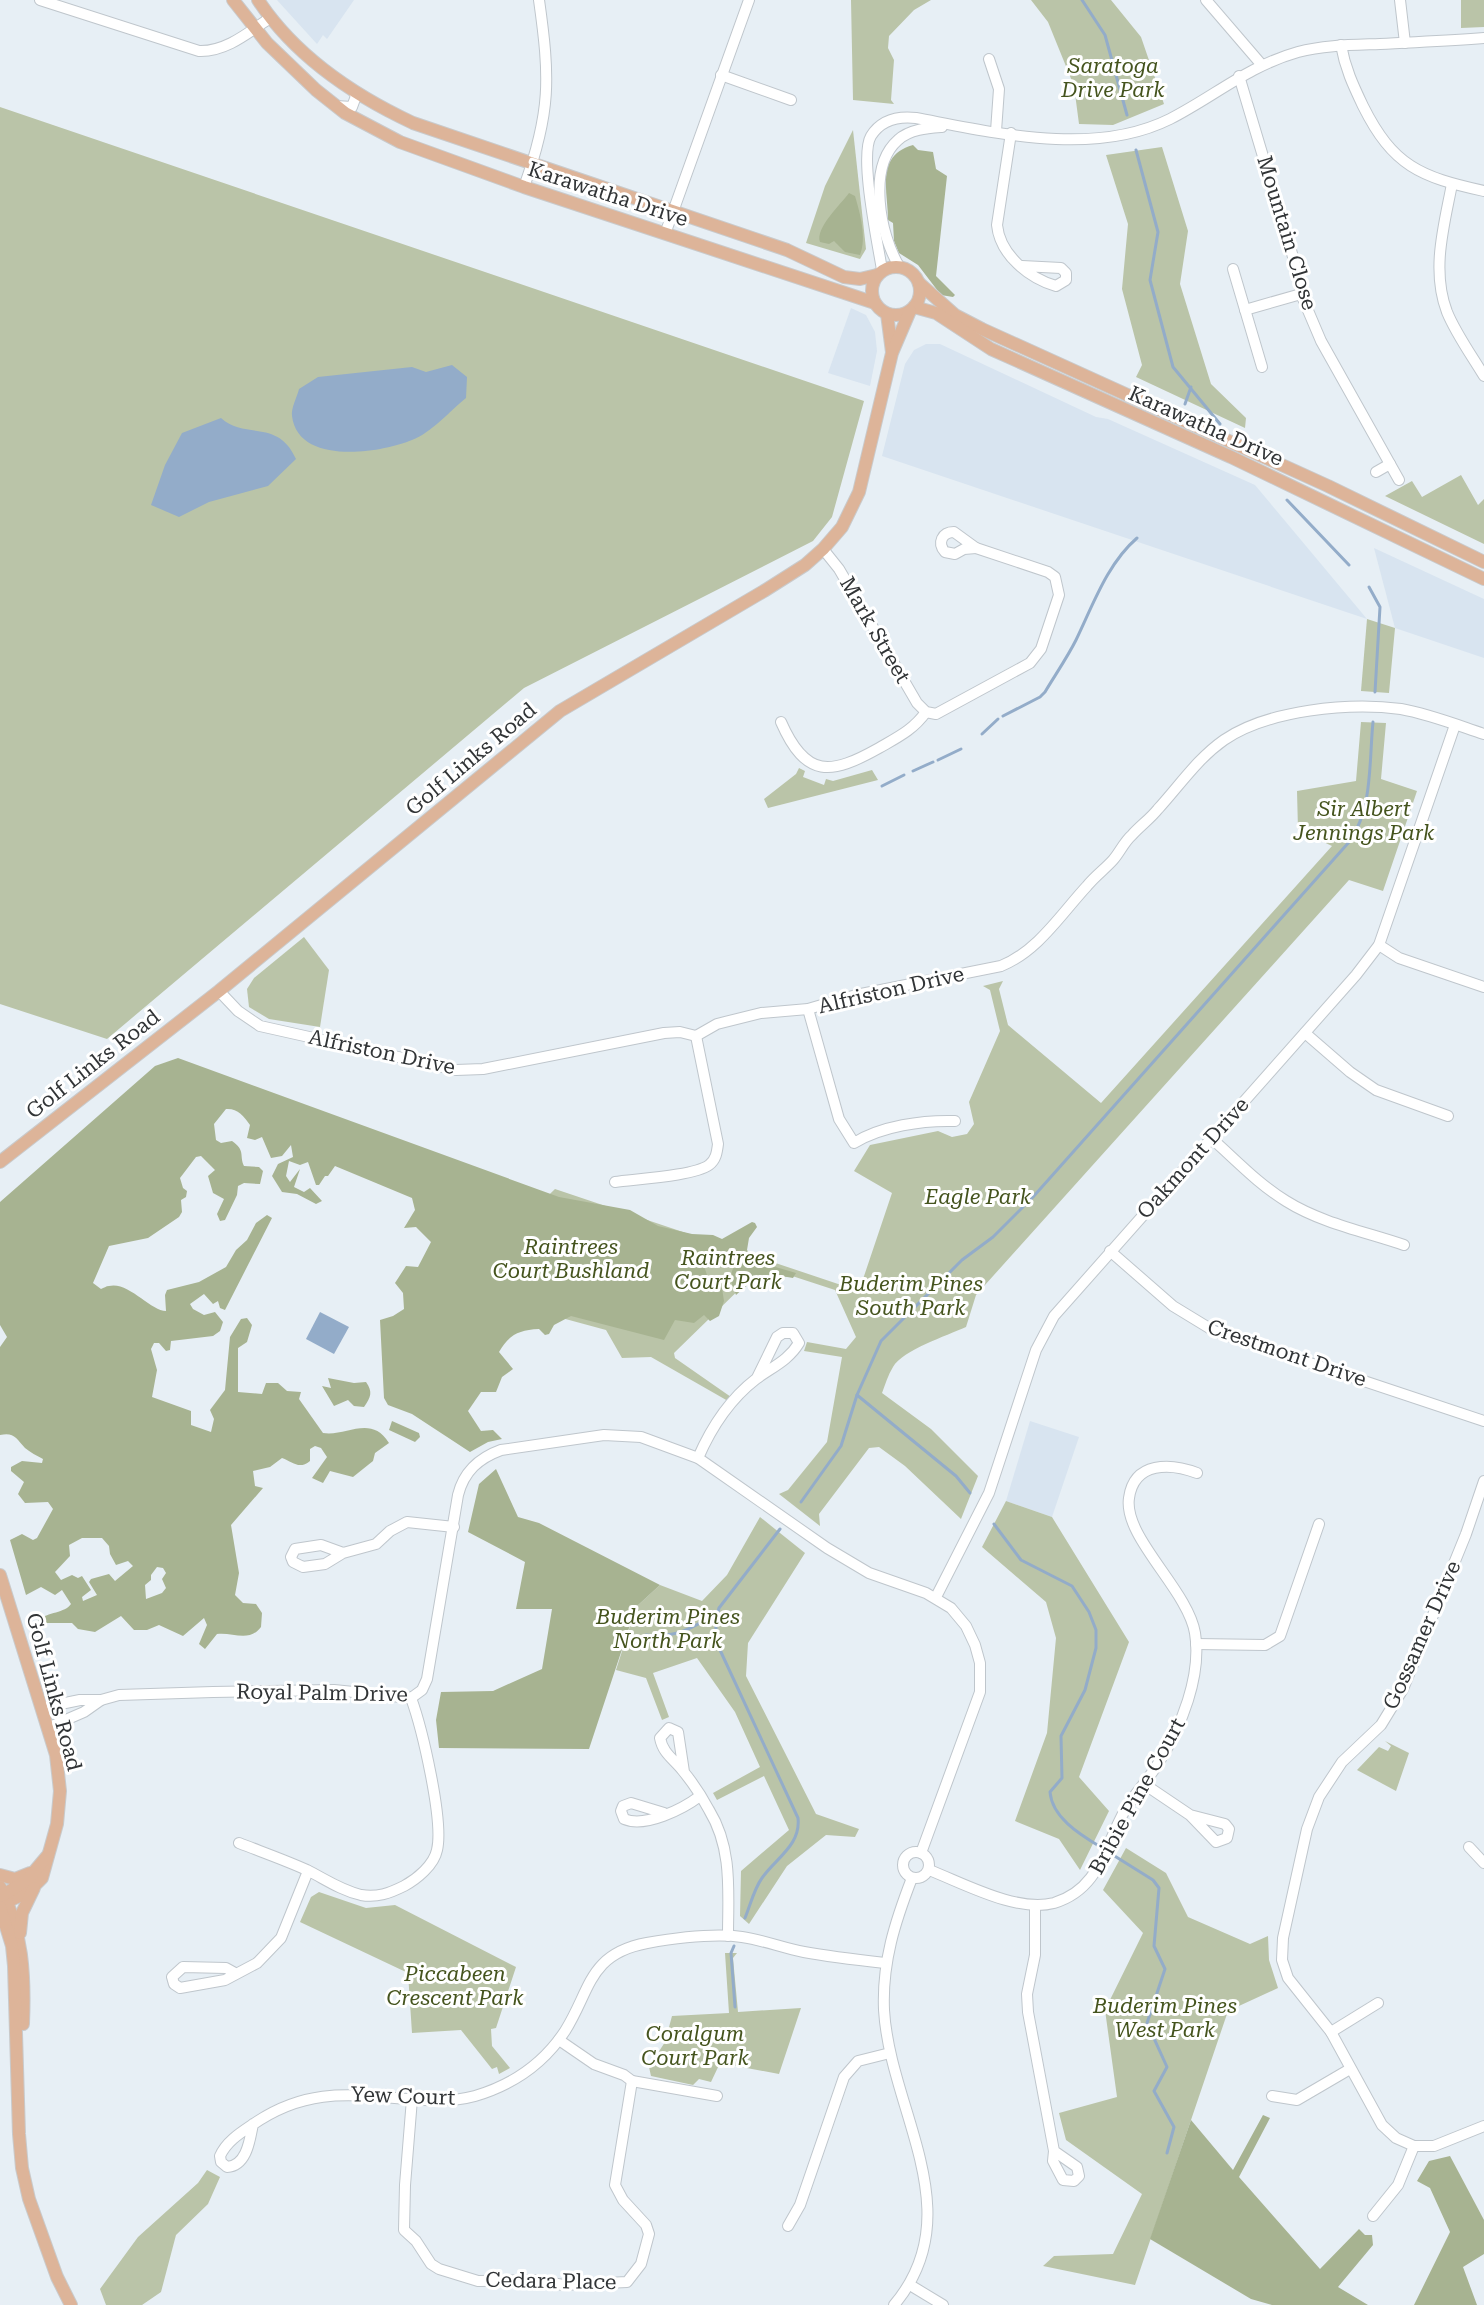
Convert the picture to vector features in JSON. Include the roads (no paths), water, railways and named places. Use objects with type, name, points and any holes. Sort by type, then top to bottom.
[{"type":"main road","name":"Karawatha Drive","points":[[233,0],[254,29],[335,106],[366,126],[400,142],[524,187],[875,303]]},
{"type":"main road","name":"Karawatha Drive","points":[[258,0],[270,18],[311,59],[352,90],[413,123],[787,250],[844,277],[857,279],[880,273]]},
{"type":"main road","points":[[899,266],[911,272],[919,283],[920,296],[912,309],[903,314],[888,314],[875,303],[872,289],[880,273],[899,266]]},
{"type":"main road","name":"Karawatha Drive","points":[[919,283],[955,315],[982,330],[1260,456],[1484,562]]},
{"type":"main road","name":"Karawatha Drive","points":[[912,309],[936,314],[991,349],[1283,482],[1484,579]]},
{"type":"main road","name":"Golf Links Road","points":[[0,1162],[219,991],[560,711],[805,566],[842,528],[859,492],[892,353],[912,309]]},
{"type":"main road","name":"Golf Links Road","points":[[888,314],[892,353]]},
{"type":"main road","name":"Golf Links Road","points":[[0,1575],[56,1755],[60,1791],[57,1824],[48,1855],[47,1869],[22,1913],[19,1941]]},
{"type":"main road","name":"Golf Links Road","points":[[2,1899],[27,1880],[48,1855]]},
{"type":"main road","points":[[0,1875],[15,1879],[35,1871]]},
{"type":"main road","points":[[2,1899],[35,1887]]},
{"type":"main road","points":[[2,1899],[19,1941],[24,1979],[18,2064]]},
{"type":"main road","points":[[2,1899],[14,1966],[19,2134],[28,2199],[57,2277],[71,2305]]},
{"type":"street","points":[[40,0],[191,50],[207,51],[220,48],[270,18]]},
{"type":"street","points":[[524,187],[546,109],[548,83],[539,0]]},
{"type":"street","points":[[665,234],[749,0]]},
{"type":"street","points":[[1206,0],[1261,64]]},
{"type":"street","points":[[1400,0],[1405,43]]},
{"type":"street","points":[[880,273],[867,172],[867,147],[871,136],[880,125],[902,117],[1011,133],[1088,141],[1119,137],[1171,118],[1261,64],[1300,52],[1341,45],[1484,38]]},
{"type":"street","points":[[1341,45],[1345,70],[1376,132],[1388,147],[1414,169],[1452,184],[1484,191]]},
{"type":"street","points":[[989,59],[999,89],[996,131]]},
{"type":"street","points":[[721,75],[791,99]]},
{"type":"street","name":"Mountain Close","points":[[1239,76],[1299,277],[1301,294],[1321,341],[1399,480]]},
{"type":"street","points":[[335,106],[352,107],[356,96],[352,90]]},
{"type":"street","points":[[899,266],[890,252],[881,220],[880,179],[884,161],[899,139],[910,133],[957,126]]},
{"type":"street","points":[[1011,133],[997,225],[998,239],[1003,248],[1022,266]]},
{"type":"street","points":[[1452,184],[1440,248],[1440,282],[1447,312],[1484,376]]},
{"type":"street","points":[[1233,269],[1262,367]]},
{"type":"street","points":[[1245,310],[1301,294]]},
{"type":"street","points":[[1376,472],[1390,464]]},
{"type":"street","points":[[781,722],[791,742],[804,757],[819,766],[836,768],[856,762],[905,734],[926,711],[936,714],[946,711],[1030,663],[1041,649],[1060,587],[1055,577],[1048,572],[976,548]]},
{"type":"street","name":"Mark Street","points":[[823,549],[839,569],[917,703],[926,711]]},
{"type":"street","name":"Alfriston Drive","points":[[219,991],[238,1011],[260,1026],[456,1070],[483,1069],[664,1033],[680,1032],[696,1036],[717,1024],[745,1016],[808,1009],[856,995],[1001,966],[1018,958],[1032,948],[1110,863],[1128,840],[1157,812],[1194,766],[1225,740],[1250,726],[1273,718],[1365,706],[1404,710],[1484,734]]},
{"type":"street","name":"Oakmont Drive","points":[[936,1597],[989,1493],[1046,1328],[1065,1302],[1363,968],[1379,945],[1455,725]]},
{"type":"street","points":[[1379,945],[1399,958],[1484,987]]},
{"type":"street","points":[[808,1009],[839,1119],[854,1143],[867,1135],[934,1120],[955,1121]]},
{"type":"street","points":[[1305,1033],[1345,1068],[1376,1090],[1448,1116]]},
{"type":"street","points":[[615,1182],[694,1171],[708,1165],[716,1156],[718,1144],[696,1036]]},
{"type":"street","points":[[1211,1138],[1287,1202],[1311,1214],[1404,1245]]},
{"type":"street","name":"Crestmont Drive","points":[[1110,1251],[1173,1306],[1214,1330],[1484,1421]]},
{"type":"street","points":[[698,1458],[716,1424],[734,1401],[757,1378]]},
{"type":"street","name":"Royal Palm Drive","points":[[41,1708],[80,1700],[101,1700],[119,1695],[334,1690],[411,1698],[422,1690],[427,1679],[461,1483],[470,1470],[487,1455],[501,1450],[604,1435],[641,1437],[698,1458],[827,1548],[861,1568],[936,1597]]},
{"type":"street","name":"Bribie Pine Court","points":[[929,1870],[1016,1903],[1035,1906],[1065,1899],[1091,1880],[1102,1863],[1120,1820],[1163,1756],[1180,1721],[1190,1688],[1196,1644],[1188,1610],[1132,1522],[1128,1505],[1132,1488],[1148,1470],[1174,1465],[1197,1473]]},
{"type":"street","name":"Gossamer Drive","points":[[1414,2146],[1396,2138],[1382,2125],[1331,2032],[1288,1978],[1282,1960],[1282,1938],[1307,1829],[1319,1797],[1342,1762],[1381,1725],[1403,1689],[1466,1534],[1484,1481]]},
{"type":"street","points":[[343,1553],[376,1544],[390,1531],[407,1522],[454,1527]]},
{"type":"street","points":[[1196,1644],[1265,1645],[1280,1636],[1318,1524]]},
{"type":"street","points":[[921,1853],[976,1705],[981,1680],[978,1654],[971,1635],[958,1616],[936,1597]]},
{"type":"street","points":[[239,1843],[308,1871],[336,1888],[363,1895],[388,1895],[412,1882],[433,1859],[437,1852],[439,1835],[425,1746],[411,1698]]},
{"type":"street","name":"Royal Palm Drive","points":[[47,1728],[84,1712],[101,1700]]},
{"type":"street","points":[[684,1772],[714,1819],[726,1851],[728,1936]]},
{"type":"street","points":[[1144,1784],[1190,1815]]},
{"type":"street","points":[[664,1813],[682,1809],[700,1796]]},
{"type":"street","points":[[1469,1847],[1484,1863]]},
{"type":"street","points":[[913,1852],[921,1853],[928,1858],[929,1870],[924,1876],[912,1878],[903,1869],[904,1860],[913,1852]]},
{"type":"street","points":[[235,1973],[226,1968],[183,1967],[172,1977],[174,1984],[180,1988],[225,1980],[257,1963],[281,1938],[308,1871]]},
{"type":"street","points":[[894,2305],[910,2285],[919,2265],[927,2232],[929,2202],[924,2170],[890,2053],[884,2010],[885,1964],[895,1922],[912,1878]]},
{"type":"street","points":[[1035,1906],[1035,1955],[1026,2003],[1054,2151]]},
{"type":"street","name":"Yew Court","points":[[253,2124],[280,2107],[320,2096],[350,2094],[412,2099],[464,2099],[498,2088],[537,2063],[559,2040],[570,2023],[590,1979],[602,1965],[619,1954],[647,1943],[728,1936],[885,1964]]},
{"type":"street","points":[[1331,2032],[1378,2003]]},
{"type":"street","points":[[559,2040],[594,2064],[624,2075],[632,2081],[717,2096]]},
{"type":"street","points":[[788,2226],[800,2205],[844,2077],[858,2061],[890,2053]]},
{"type":"street","points":[[1272,2096],[1297,2100],[1350,2069]]},
{"type":"street","name":"Cedara Place","points":[[412,2099],[404,2230],[416,2241],[424,2257],[439,2270],[478,2281],[536,2280],[563,2285],[627,2282],[641,2264],[649,2234],[646,2225],[623,2200],[615,2185],[632,2081]]},
{"type":"street","points":[[1373,2216],[1398,2185],[1414,2146],[1434,2146],[1484,2126]]},
{"type":"street","points":[[910,2285],[943,2305]]},
{"type":"water","points":[[452,365],[467,377],[466,398],[419,437],[381,449],[343,452],[324,449],[309,443],[298,432],[292,413],[299,389],[318,377],[412,367],[426,372]]},
{"type":"water","points":[[221,418],[240,428],[260,431],[280,438],[289,446],[296,459],[268,486],[209,502],[179,517],[151,505],[165,465],[182,433]]},
{"type":"water","points":[[320,1312],[349,1327],[334,1354],[306,1339]]},
{"type":"waterway","points":[[1082,0],[1105,35],[1127,115]]},
{"type":"waterway","points":[[1136,150],[1158,232],[1150,280],[1173,367],[1220,424]]},
{"type":"waterway","points":[[1185,404],[1191,387]]},
{"type":"waterway","points":[[1287,500],[1349,565]]},
{"type":"waterway","points":[[1003,716],[1040,697],[1045,692],[1072,647],[1109,572],[1126,548],[1137,538]]},
{"type":"waterway","points":[[1369,587],[1380,607],[1375,692]]},
{"type":"waterway","points":[[982,734],[998,719]]},
{"type":"waterway","points":[[801,1502],[841,1446],[857,1395],[881,1341],[962,1260],[993,1237],[1033,1197],[1350,841],[1363,814],[1366,799],[1373,722]]},
{"type":"waterway","points":[[938,760],[961,749]]},
{"type":"waterway","points":[[913,771],[933,762]]},
{"type":"waterway","points":[[882,786],[904,775]]},
{"type":"waterway","points":[[857,1395],[956,1476],[970,1493]]},
{"type":"waterway","points":[[994,1524],[1021,1560],[1072,1586],[1089,1612],[1096,1630],[1096,1648],[1085,1690],[1061,1736],[1062,1778],[1050,1792],[1061,1817],[1075,1830],[1099,1846]]},
{"type":"waterway","points":[[745,1918],[759,1882],[792,1844],[798,1828],[798,1818],[720,1650],[715,1623],[719,1608],[780,1529]]},
{"type":"waterway","points":[[646,1635],[675,1634],[699,1624],[716,1613]]},
{"type":"waterway","points":[[1113,1855],[1153,1880],[1159,1888],[1154,1946],[1165,1969],[1147,2023],[1167,2067],[1154,2091],[1174,2127],[1167,2153]]},
{"type":"waterway","points":[[734,1946],[731,1953],[735,2007]]},
{"type":"park label","name":"Saratoga Drive Park","points":[[1113,78]]},
{"type":"park label","name":"Sir Albert Jennings Park","points":[[1364,821]]},
{"type":"park label","name":"Eagle Park","points":[[978,1197]]},
{"type":"park label","name":"Raintrees Court Bushland","points":[[571,1259]]},
{"type":"park label","name":"Raintrees Court Park","points":[[728,1270]]},
{"type":"park label","name":"Buderim Pines South Park","points":[[911,1296]]},
{"type":"park label","name":"Buderim Pines North Park","points":[[668,1629]]},
{"type":"park label","name":"Piccabeen Crescent Park","points":[[455,1986]]},
{"type":"park label","name":"Buderim Pines West Park","points":[[1165,2018]]},
{"type":"park label","name":"Coralgum Court Park","points":[[695,2046]]}]
